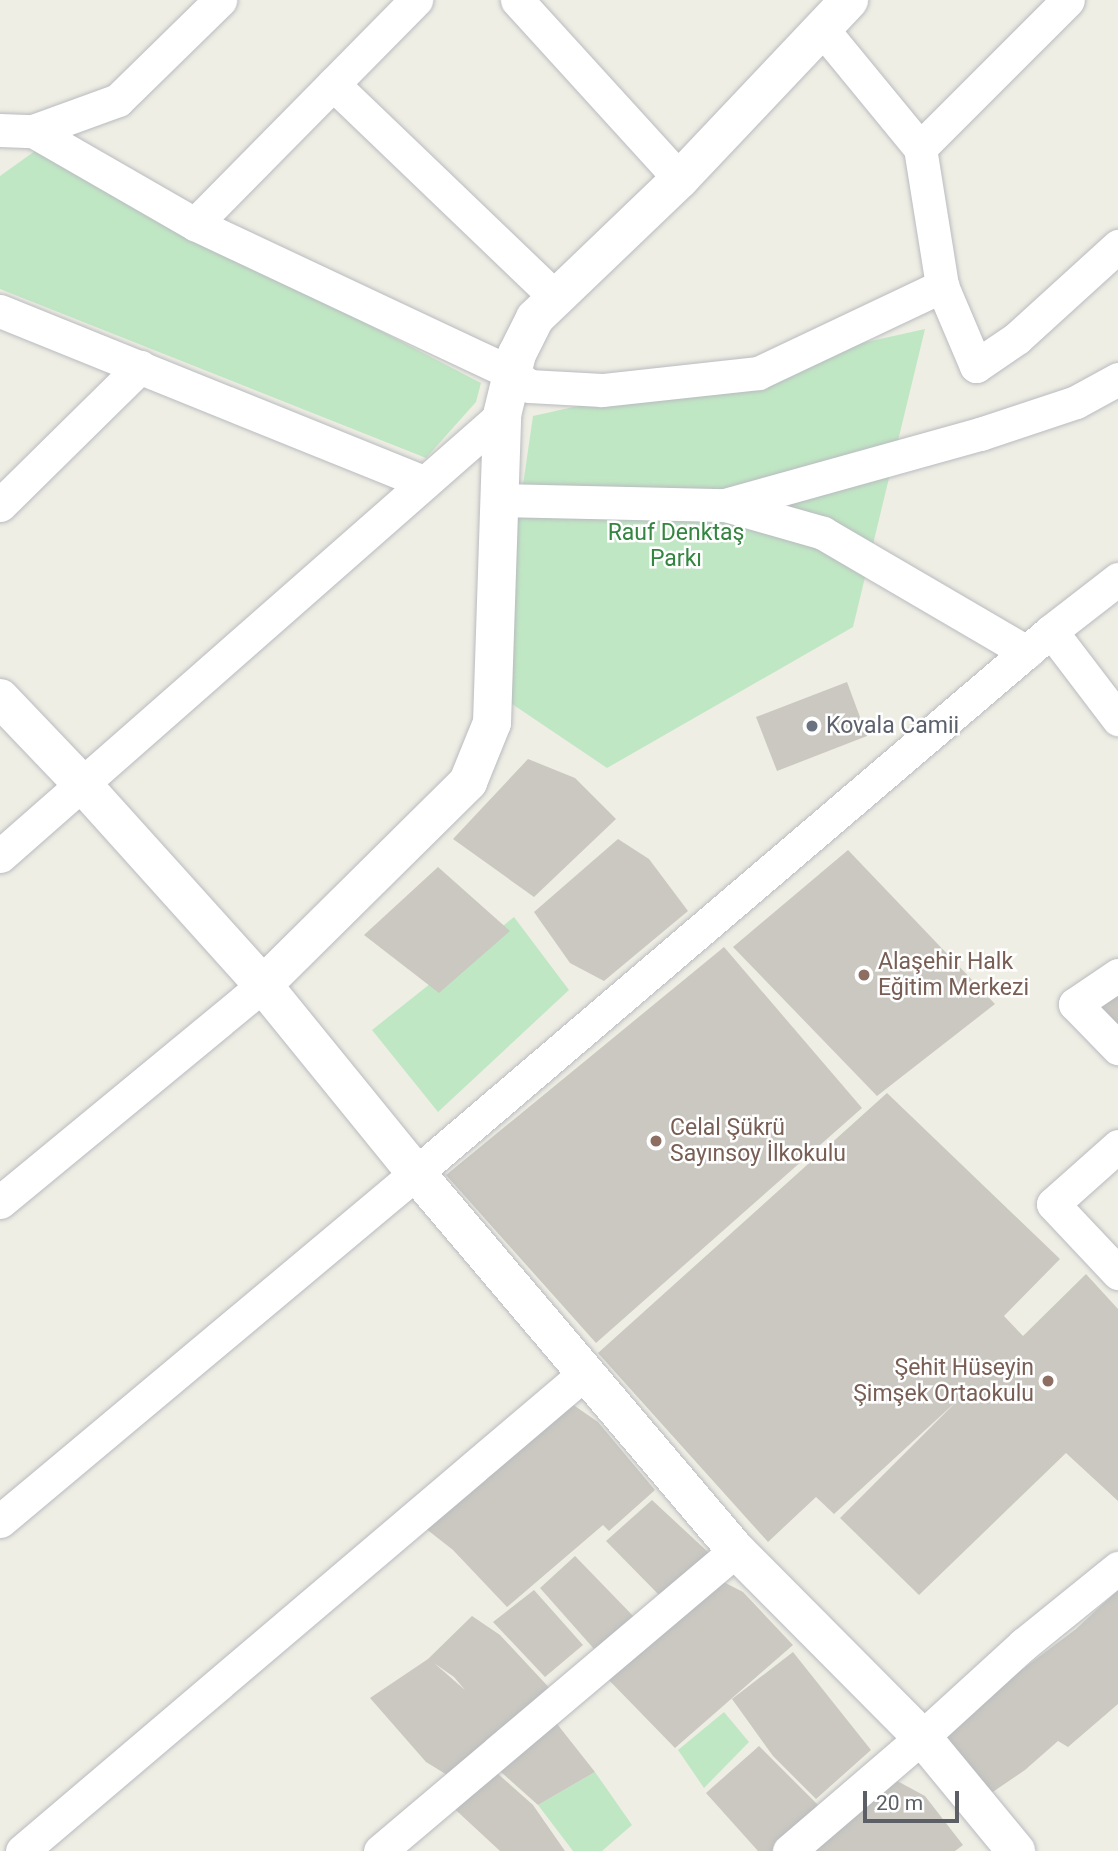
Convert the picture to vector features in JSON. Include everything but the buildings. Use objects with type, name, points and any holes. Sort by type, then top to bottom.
[{"type":"street","points":[[0,130],[33,131],[118,100],[220,0]]},
{"type":"street","points":[[195,225],[416,0]]},
{"type":"street","points":[[517,0],[680,178]]},
{"type":"street","points":[[0,1202],[263,985],[468,782],[492,723],[502,415],[517,354],[535,318],[680,178],[849,0]]},
{"type":"street","points":[[919,148],[1068,0]]},
{"type":"street","points":[[823,30],[919,148],[942,286],[976,366],[1017,338],[1118,246]]},
{"type":"street","points":[[333,84],[556,298]]},
{"type":"street","points":[[33,131],[195,225],[512,373],[529,386],[602,390],[758,373],[942,286]]},
{"type":"street","points":[[0,311],[425,483]]},
{"type":"street","points":[[0,505],[140,367]]},
{"type":"street","points":[[726,505],[980,434],[1076,402],[1118,379]]},
{"type":"street","points":[[0,856],[502,415]]},
{"type":"street","points":[[499,500],[726,505],[823,533],[1039,641],[1118,719]]},
{"type":"street","points":[[0,1521],[416,1173],[1039,641],[1118,579]]},
{"type":"street","points":[[0,698],[83,785],[263,985],[416,1173],[737,1550],[922,1738],[1016,1851]]},
{"type":"street","points":[[1118,975],[1075,1004],[1118,1048]]},
{"type":"street","points":[[1118,1146],[1053,1204],[1118,1273]]},
{"type":"street","points":[[22,1851],[586,1372]]},
{"type":"street","points":[[380,1851],[737,1550]]},
{"type":"street","points":[[789,1851],[922,1738],[1024,1644],[1118,1568]]},
{"type":"green space","points":[[35,151],[481,383],[476,402],[426,458],[0,289],[0,176]]},
{"type":"green space","name":"Rauf Denktaş Parkı","points":[[925,329],[853,627],[607,768],[493,691],[533,416]]},
{"type":"green space","points":[[514,917],[569,990],[438,1112],[372,1030]]},
{"type":"green space","points":[[724,1712],[749,1742],[704,1788],[678,1750]]},
{"type":"green space","points":[[595,1772],[632,1825],[602,1851],[573,1851],[538,1805]]},
{"type":"place","name":"Kovala Camii","points":[[812,726]]},
{"type":"place","name":"Alaşehir Halk Eğitim Merkezi","points":[[864,975]]},
{"type":"place","name":"Celal Şükrü Sayınsoy İlkokulu","points":[[656,1141]]},
{"type":"place","name":"Şehit Hüseyin Şimşek Ortaokulu","points":[[1048,1381]]}]
